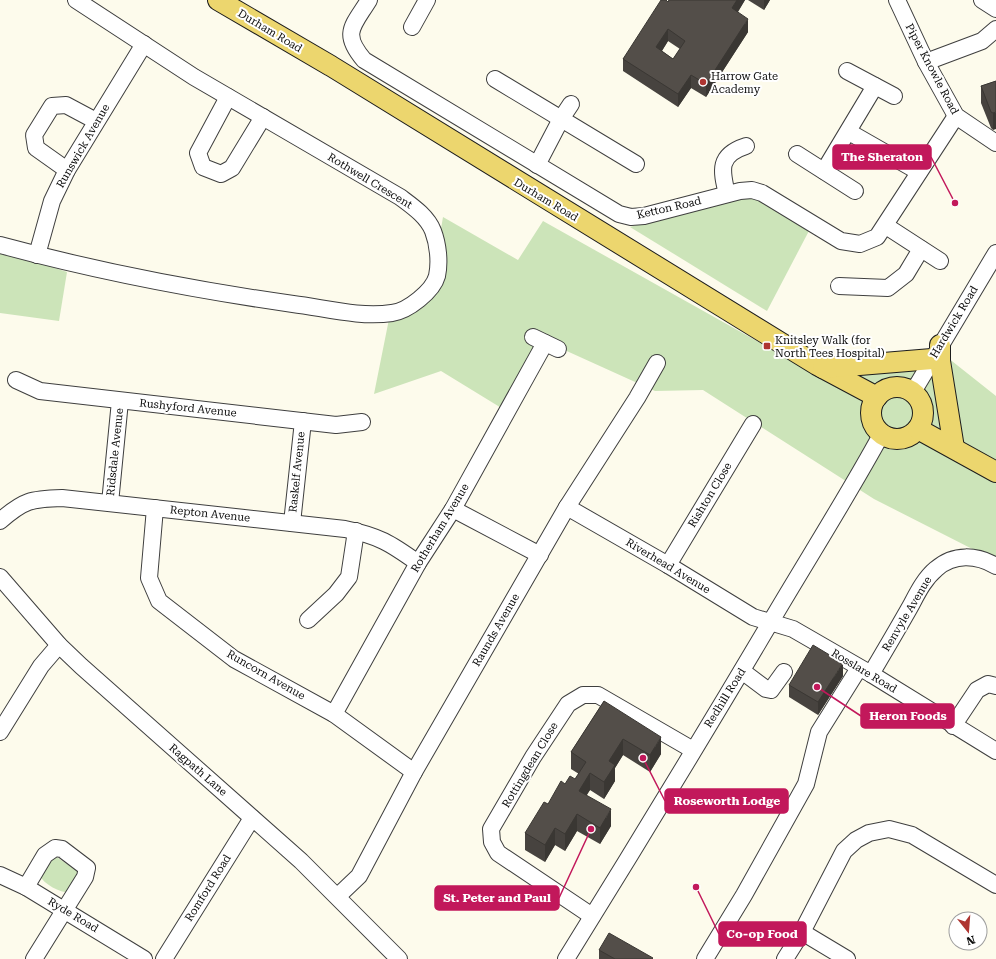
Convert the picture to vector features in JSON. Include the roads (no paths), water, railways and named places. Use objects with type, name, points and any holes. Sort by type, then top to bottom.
[{"type":"main road","name":"Durham Road","points":[[218,0],[331,66],[438,134],[822,368],[877,397]]},
{"type":"main road","points":[[822,368],[936,352],[940,361],[954,448]]},
{"type":"main road","points":[[897,387],[913,392],[922,406],[924,415],[918,429],[913,435],[904,439],[894,440],[881,435],[875,429],[870,414],[877,397],[888,388],[897,387]]},
{"type":"main road","points":[[918,429],[996,472]]},
{"type":"street","name":"Rothwell Crescent","points":[[0,245],[37,255],[211,292],[365,314],[393,313],[412,305],[426,293],[437,277],[438,255],[433,230],[418,211],[400,197],[194,77],[76,0]]},
{"type":"street","name":"Ketton Road","points":[[369,0],[352,28],[350,38],[354,49],[364,60],[619,214],[631,217],[644,216],[727,194],[752,190],[762,193],[841,241],[860,244],[877,237],[886,226],[956,116]]},
{"type":"street","points":[[412,27],[427,0]]},
{"type":"street","name":"Piper Knowle Road","points":[[897,0],[926,62],[956,116],[996,143]]},
{"type":"street","points":[[982,0],[996,9]]},
{"type":"street","points":[[926,62],[982,42],[996,29]]},
{"type":"street","name":"Runswick Avenue","points":[[37,255],[52,201],[67,170],[144,44]]},
{"type":"street","points":[[847,71],[894,96]]},
{"type":"street","points":[[495,79],[636,164]]},
{"type":"street","points":[[824,171],[849,132],[875,86]]},
{"type":"street","points":[[228,97],[198,153],[203,166],[221,174],[232,168],[263,117]]},
{"type":"street","points":[[537,165],[561,119],[571,104]]},
{"type":"street","points":[[67,170],[36,148],[34,135],[52,106],[66,105],[96,121]]},
{"type":"street","points":[[849,132],[920,172]]},
{"type":"street","points":[[727,194],[722,174],[725,158],[735,150],[746,146]]},
{"type":"street","points":[[797,154],[855,191]]},
{"type":"street","points":[[886,226],[940,261]]},
{"type":"street","points":[[839,286],[888,288],[906,274],[921,249]]},
{"type":"street","name":"Hardwick Road","points":[[913,392],[996,253]]},
{"type":"street","name":"Rotherham Avenue","points":[[334,714],[418,564],[453,509],[545,343]]},
{"type":"street","name":"Raunds Avenue","points":[[338,896],[359,876],[414,772],[567,507],[637,398],[656,363]]},
{"type":"street","name":"Rushyford Avenue","points":[[16,380],[40,391],[120,401],[336,425],[362,422]]},
{"type":"street","name":"Ridsdale Avenue","points":[[110,503],[120,401]]},
{"type":"street","name":"Raskelf Avenue","points":[[292,523],[303,421]]},
{"type":"street","name":"Rishton Close","points":[[668,565],[753,425]]},
{"type":"street","name":"Redhill Road","points":[[566,959],[633,853],[693,750],[846,498],[881,435]]},
{"type":"street","name":"Repton Avenue","points":[[0,521],[16,507],[36,498],[62,498],[356,531],[370,534],[391,543],[418,564]]},
{"type":"street","name":"Riverhead Avenue","points":[[567,507],[668,565],[752,617],[771,622]]},
{"type":"street","name":"Runcorn Avenue","points":[[155,508],[149,578],[159,601],[234,659],[334,714],[414,772]]},
{"type":"street","points":[[453,509],[540,555]]},
{"type":"street","points":[[308,620],[336,594],[349,577],[356,531]]},
{"type":"street","name":"Renvyle Avenue","points":[[705,959],[744,895],[806,784],[819,732],[865,671],[924,583],[936,568],[960,557],[970,556],[986,560],[996,566]]},
{"type":"street","name":"Ragpath Lane","points":[[0,577],[59,645],[338,896],[399,959]]},
{"type":"street","name":"Rosslare Road","points":[[771,622],[793,629],[996,751]]},
{"type":"street","points":[[0,732],[42,666],[59,645]]},
{"type":"street","points":[[742,671],[766,689],[771,690],[784,672]]},
{"type":"street","points":[[953,726],[977,690],[988,684],[996,686]]},
{"type":"street","name":"Rottingdean Close","points":[[592,916],[498,853],[492,842],[491,829],[534,757],[568,704],[583,695],[598,695],[693,750]]},
{"type":"street","name":"Romford Road","points":[[164,959],[252,818]]},
{"type":"street","points":[[785,959],[802,932],[844,851],[856,840],[869,833],[889,829],[912,835],[996,884]]},
{"type":"street","points":[[26,887],[45,855],[55,848],[62,849],[84,864],[87,872],[34,959]]},
{"type":"street","name":"Ryde Road","points":[[0,875],[26,887],[144,959]]},
{"type":"street","points":[[802,932],[846,959]]},
{"type":"place","name":"Harrow Gate Academy","points":[[703,82]]},
{"type":"place","name":"The Sheraton","points":[[955,203]]},
{"type":"place","name":"Knitsley Walk (for North Tees Hospital)","points":[[767,346]]},
{"type":"place","name":"Heron Foods","points":[[817,687]]},
{"type":"place","name":"Roseworth Lodge","points":[[643,758]]},
{"type":"place","name":"St. Peter and Paul","points":[[591,829]]},
{"type":"place","name":"Co-op Food","points":[[696,887]]}]
